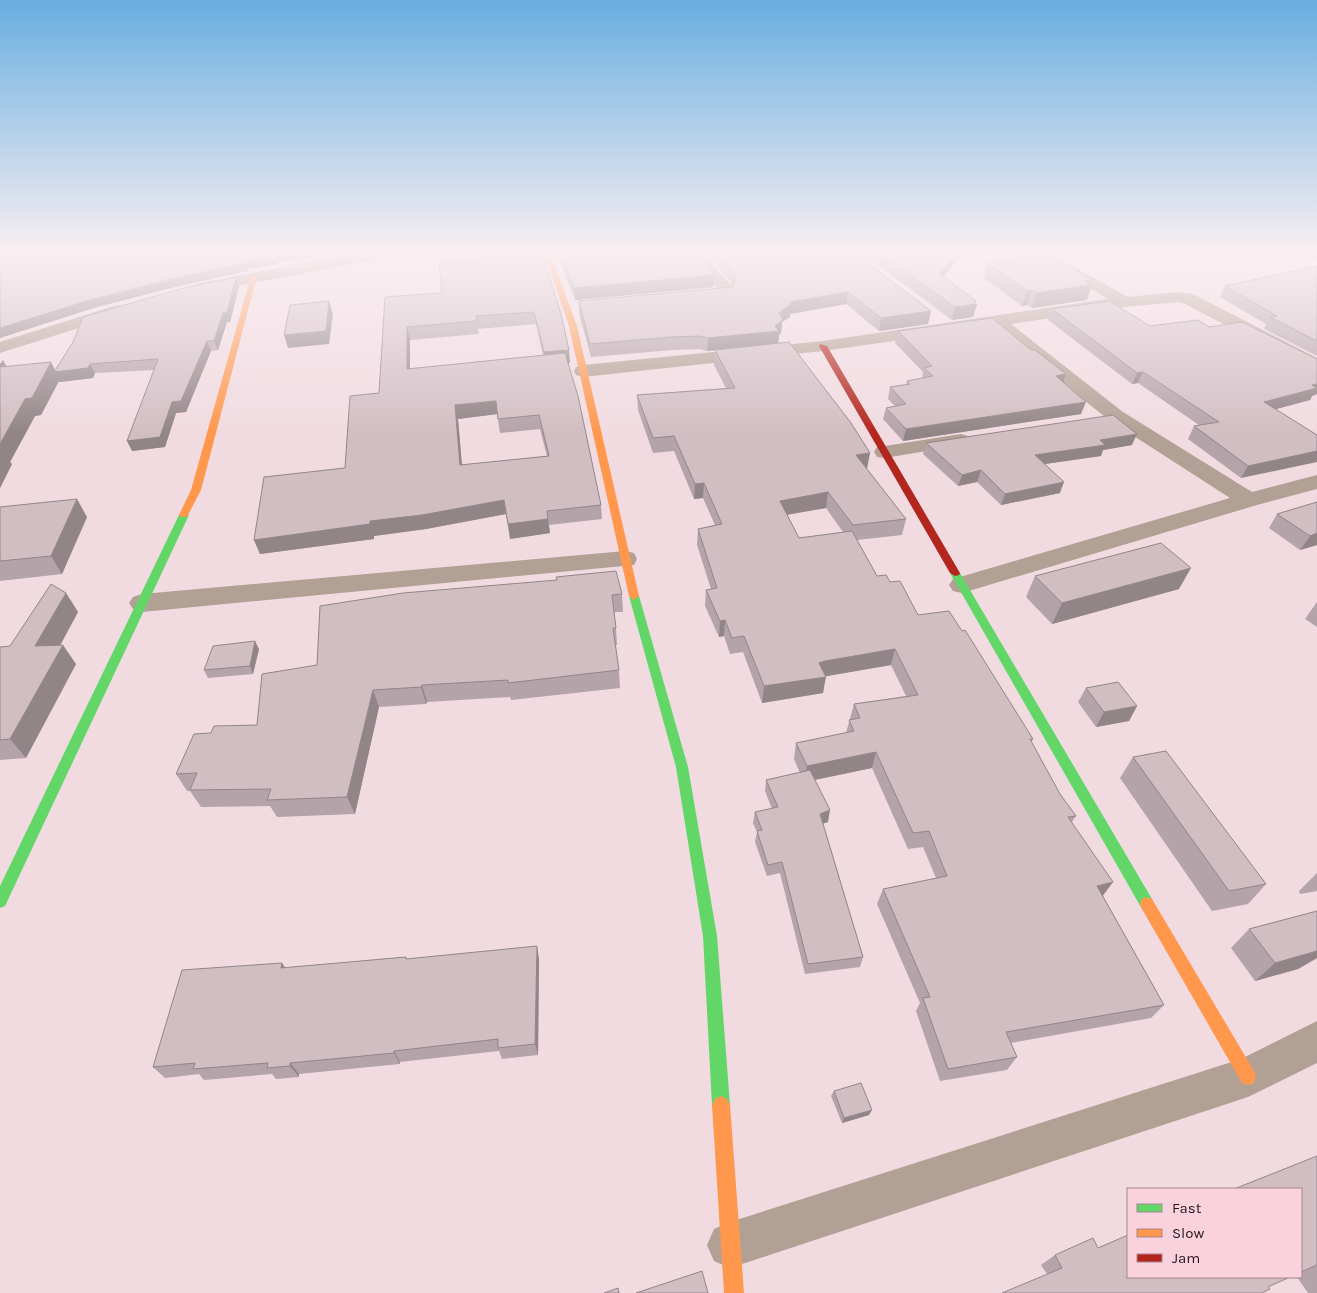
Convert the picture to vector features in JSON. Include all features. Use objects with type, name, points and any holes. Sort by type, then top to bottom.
[{"type":"street","points":[[0,348],[104,313]]},
{"type":"street","points":[[0,901],[196,490],[244,313]]},
{"type":"street","points":[[569,313],[625,559],[682,767],[710,936],[734,1293]]},
{"type":"street","points":[[583,372],[823,346],[1048,313]]},
{"type":"street","points":[[1216,313],[1317,366]]},
{"type":"street","points":[[933,316],[948,328]]},
{"type":"street","points":[[996,321],[1116,416],[1249,500]]},
{"type":"street","points":[[823,346],[1248,1077]]},
{"type":"street","points":[[1087,420],[1116,416]]},
{"type":"street","points":[[885,452],[981,437]]},
{"type":"street","points":[[962,584],[1317,482]]},
{"type":"street","points":[[142,603],[625,559]]},
{"type":"street","points":[[730,1245],[1248,1077],[1317,1041]]},
{"type":"building","points":[[0,313],[47,313],[0,328]]},
{"type":"building","points":[[96,313],[223,313],[214,341],[207,341],[181,401],[172,402],[160,437],[127,441],[158,359],[90,364],[88,368],[54,372],[73,342],[83,317]]},
{"type":"building","points":[[288,313],[328,313],[326,331],[284,335]]},
{"type":"building","points":[[384,313],[515,313],[476,316],[477,321],[407,327],[407,369],[565,353],[578,396],[601,505],[547,511],[548,519],[508,524],[504,500],[422,515],[370,521],[370,524],[254,540],[264,477],[345,468],[350,396],[379,393]],"holes":[[[496,401],[498,419],[539,415],[549,456],[460,465],[455,405]]]},
{"type":"building","points":[[534,313],[561,313],[569,350],[544,352]]},
{"type":"building","points":[[582,313],[779,313],[783,320],[775,326],[779,331],[708,338],[700,336],[672,337],[590,344]]},
{"type":"building","points":[[875,313],[914,313],[881,318]]},
{"type":"building","points":[[1058,313],[1129,313],[1150,326],[1198,320],[1209,327],[1242,322],[1317,359],[1317,384],[1312,385],[1317,388],[1264,402],[1317,435],[1317,451],[1248,466],[1194,426],[1219,422],[1143,372],[1137,373]]},
{"type":"building","points":[[1272,313],[1317,313],[1317,341],[1270,317],[1277,316]]},
{"type":"building","points":[[992,318],[1031,350],[1035,350],[1066,374],[1056,376],[1086,402],[906,429],[886,408],[906,404],[890,387],[910,384],[907,381],[933,376],[924,368],[932,366],[898,331]]},
{"type":"building","points":[[789,342],[851,423],[870,453],[856,455],[906,519],[853,525],[828,492],[780,501],[799,538],[852,531],[877,576],[886,575],[890,582],[900,581],[918,615],[949,611],[962,631],[965,630],[1033,739],[1030,739],[1060,794],[1076,816],[1068,817],[1113,882],[1097,886],[1164,1005],[1006,1032],[1017,1057],[948,1069],[923,998],[930,997],[883,889],[947,876],[929,831],[913,833],[876,752],[807,766],[796,743],[854,731],[849,720],[860,718],[854,704],[918,695],[895,649],[819,663],[826,677],[764,686],[744,636],[732,638],[725,620],[720,621],[706,590],[717,588],[698,529],[722,524],[704,483],[695,484],[674,436],[653,438],[637,395],[735,388],[715,350]]},
{"type":"building","points":[[51,362],[32,398],[25,399],[0,444],[0,367]]},
{"type":"building","points":[[1113,415],[1137,434],[1100,440],[1105,445],[1035,455],[1064,482],[1005,494],[981,470],[962,475],[926,443]]},
{"type":"building","points":[[77,499],[51,556],[0,561],[0,507]]},
{"type":"building","points":[[1317,502],[1317,533],[1310,536],[1277,514]]},
{"type":"building","points":[[1161,543],[1191,568],[1062,603],[1035,576]]},
{"type":"building","points":[[616,571],[622,594],[612,595],[616,628],[613,628],[619,670],[508,683],[508,680],[373,690],[347,797],[267,800],[271,789],[190,790],[197,773],[176,774],[194,734],[211,733],[214,726],[257,725],[262,674],[317,665],[320,606],[403,593],[557,580],[556,577]]},
{"type":"building","points":[[51,584],[66,593],[35,646],[63,645],[10,739],[0,740],[0,647],[10,646]]},
{"type":"building","points":[[255,641],[250,666],[204,670],[213,646]]},
{"type":"building","points":[[1118,682],[1137,706],[1104,712],[1086,688]]},
{"type":"building","points":[[1166,751],[1266,884],[1229,891],[1133,757]]},
{"type":"building","points":[[810,770],[830,810],[820,814],[863,957],[808,964],[782,862],[768,865],[757,831],[762,830],[755,812],[778,807],[766,780]]},
{"type":"building","points":[[1317,911],[1317,951],[1275,963],[1249,929]]},
{"type":"building","points":[[537,946],[535,1044],[498,1048],[498,1039],[394,1051],[394,1053],[290,1063],[290,1066],[267,1068],[268,1063],[193,1069],[195,1063],[153,1067],[182,970],[282,963],[281,968],[406,957],[406,959]]},
{"type":"building","points":[[861,1083],[872,1110],[844,1118],[834,1091]]},
{"type":"building","points":[[1317,1156],[1317,1265],[1302,1272],[1302,1188],[1237,1188]]},
{"type":"building","points":[[1127,1235],[1127,1278],[1288,1278],[1268,1287],[1270,1289],[1262,1293],[1002,1293],[1062,1268],[1055,1255],[1093,1238],[1098,1248]]},
{"type":"building","points":[[702,1271],[708,1293],[636,1293]]},
{"type":"building","points":[[618,1288],[619,1293],[604,1293]]},
{"type":"traffic: fast","points":[[0,901],[184,515]]},
{"type":"traffic: fast","points":[[955,573],[1147,904]]},
{"type":"traffic: fast","points":[[634,596],[682,767],[710,936],[721,1105]]},
{"type":"traffic: slow","points":[[184,515],[196,490],[244,313]]},
{"type":"traffic: slow","points":[[568,313],[573,326],[634,596]]},
{"type":"traffic: slow","points":[[1147,904],[1248,1077]]},
{"type":"traffic: slow","points":[[721,1105],[734,1293]]},
{"type":"traffic: jam","points":[[823,346],[955,573]]}]
